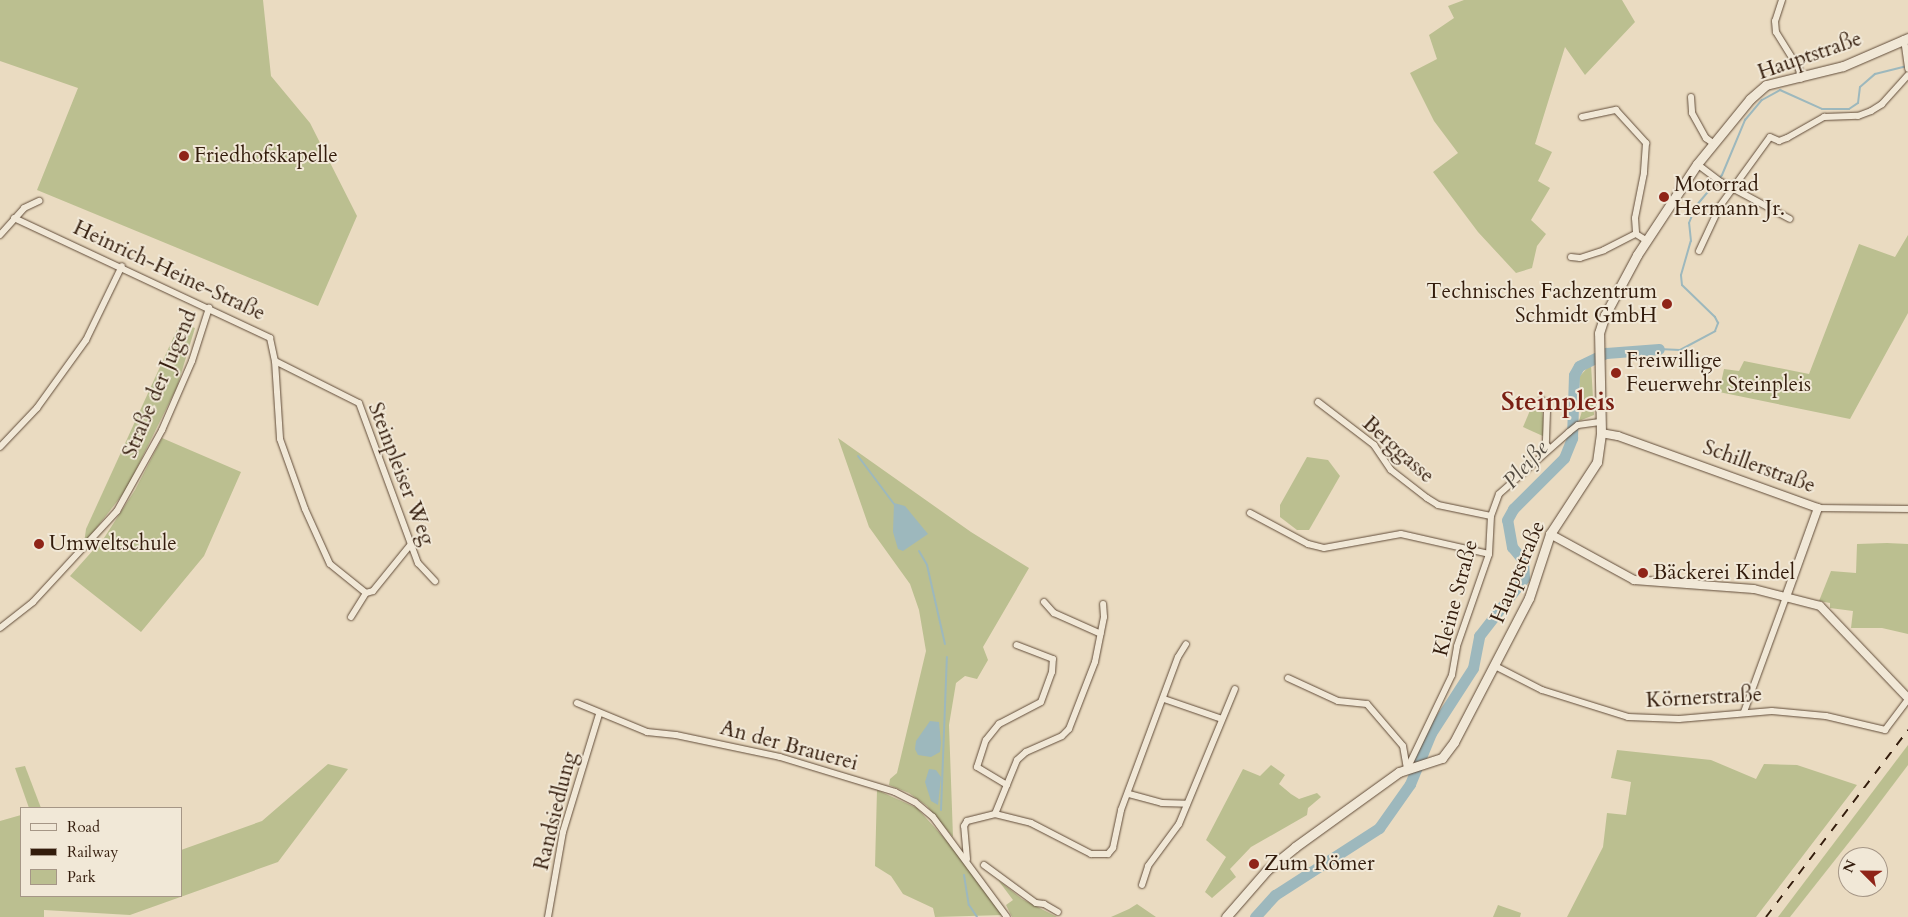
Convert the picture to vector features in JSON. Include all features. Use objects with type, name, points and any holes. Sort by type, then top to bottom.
[{"type":"main road","name":"Hauptstraße","points":[[1228,916],[1274,863],[1399,772],[1425,766],[1442,758],[1454,742],[1495,666],[1537,581],[1550,534],[1591,475],[1600,433],[1599,333],[1613,297],[1697,164],[1759,90],[1775,82],[1801,79],[1842,66],[1906,39]]},
{"type":"street","points":[[1782,0],[1775,21],[1776,32],[1799,69],[1801,79]]},
{"type":"street","points":[[1906,39],[1908,69]]},
{"type":"street","points":[[1699,251],[1732,188],[1770,137],[1778,141],[1802,131],[1824,116],[1858,116],[1871,111],[1882,104],[1908,75]]},
{"type":"street","points":[[1691,97],[1692,113],[1706,138],[1714,144]]},
{"type":"street","points":[[1582,117],[1616,110],[1646,143],[1644,173],[1635,218],[1636,234]]},
{"type":"street","points":[[1697,164],[1721,182],[1790,219]]},
{"type":"street","points":[[0,235],[14,218],[39,200]]},
{"type":"street","name":"Heinrich-Heine-Straße","points":[[14,218],[122,266],[264,333],[270,338],[275,361],[280,439],[305,509],[330,564],[366,593]]},
{"type":"street","points":[[1636,234],[1647,241]]},
{"type":"street","points":[[1571,257],[1580,258],[1604,250],[1636,234]]},
{"type":"street","points":[[0,447],[37,408],[86,340],[122,266]]},
{"type":"street","name":"Straße der Jugend","points":[[0,628],[33,602],[117,511],[162,430],[192,361],[210,308]]},
{"type":"street","name":"Steinpleiser Weg","points":[[275,361],[359,403],[418,563],[435,581]]},
{"type":"street","points":[[1542,400],[1547,411],[1546,444],[1549,448]]},
{"type":"street","name":"Berggasse","points":[[1318,402],[1374,445],[1391,470],[1427,498],[1438,505],[1491,516]]},
{"type":"street","name":"Kleine Straße","points":[[1409,769],[1446,693],[1457,646],[1489,554],[1491,516],[1499,494],[1549,448],[1578,425],[1600,422]]},
{"type":"street","name":"Schillerstraße","points":[[1600,433],[1610,434],[1818,508],[1908,508]]},
{"type":"street","points":[[1744,712],[1818,508]]},
{"type":"street","points":[[1250,513],[1308,544],[1324,548],[1401,534],[1489,554]]},
{"type":"street","points":[[1550,534],[1634,580],[1754,589],[1820,606],[1908,699]]},
{"type":"street","points":[[351,617],[366,593],[373,591],[411,544]]},
{"type":"street","points":[[1044,602],[1054,613],[1101,634]]},
{"type":"street","points":[[995,814],[1017,760],[1026,752],[1062,736],[1069,729],[1095,662],[1101,634],[1103,604]]},
{"type":"street","points":[[968,863],[964,826],[967,821],[995,814],[1031,823],[1099,856],[1108,854],[1113,848],[1117,823],[1178,657],[1186,644]]},
{"type":"street","points":[[1006,785],[977,767],[986,740],[999,724],[1041,702],[1052,672],[1053,660],[1017,645]]},
{"type":"street","name":"Körnerstraße","points":[[1495,666],[1542,690],[1621,716],[1679,720],[1744,712],[1826,716],[1885,730],[1908,699]]},
{"type":"street","points":[[1288,678],[1338,701],[1367,704],[1403,746],[1409,769]]},
{"type":"street","points":[[1142,885],[1148,866],[1179,824],[1235,689]]},
{"type":"street","points":[[1164,699],[1222,719]]},
{"type":"street","name":"An der Brauerei","points":[[577,703],[599,714],[646,732],[676,735],[780,758],[896,792],[915,802],[933,817],[1007,917]]},
{"type":"street","name":"Randsiedlung","points":[[548,917],[563,832],[599,714]]},
{"type":"street","points":[[1129,794],[1162,804],[1187,804]]},
{"type":"street","points":[[978,876],[986,867],[1036,904],[1044,904],[1058,912]]},
{"type":"green space","points":[[0,0],[263,0],[271,76],[310,123],[357,216],[318,306],[37,190],[78,88],[0,61]]},
{"type":"green space","points":[[1464,0],[1622,0],[1635,22],[1585,75],[1565,47],[1535,144],[1552,152],[1538,181],[1550,188],[1531,220],[1546,234],[1537,246],[1532,268],[1516,273],[1478,232],[1433,172],[1458,153],[1434,121],[1410,73],[1437,59],[1429,35],[1454,18],[1448,6]]},
{"type":"green space","points":[[1908,235],[1908,313],[1850,419],[1719,392],[1724,369],[1739,371],[1744,361],[1809,374],[1859,244],[1895,257]]},
{"type":"green space","points":[[180,323],[195,328],[177,387],[126,490],[84,544],[86,529]]},
{"type":"green space","points":[[1591,364],[1594,415],[1579,421],[1582,411],[1579,377]]},
{"type":"green space","points":[[1531,408],[1542,408],[1545,437],[1523,427]]},
{"type":"green space","points":[[162,438],[241,472],[204,556],[141,632],[70,576],[104,538],[135,490]]},
{"type":"green space","points":[[838,438],[971,532],[1029,568],[983,647],[988,660],[977,679],[965,676],[956,683],[949,725],[953,837],[927,806],[909,793],[889,785],[890,779],[897,773],[926,651],[919,610],[910,584],[869,527]]},
{"type":"green space","points":[[1307,457],[1328,460],[1340,476],[1309,530],[1297,530],[1280,517],[1280,505]]},
{"type":"green space","points":[[1857,544],[1908,544],[1908,634],[1882,628],[1851,628],[1853,611],[1830,608],[1830,603],[1819,601],[1831,571],[1856,573]]},
{"type":"green space","points":[[1908,745],[1908,765],[1865,822],[1845,847],[1838,847],[1838,856],[1790,917],[1778,917]]},
{"type":"green space","points":[[1617,750],[1711,760],[1756,779],[1764,764],[1797,765],[1857,785],[1756,917],[1567,917],[1603,847],[1607,813],[1626,815],[1631,782],[1611,778]]},
{"type":"green space","points":[[328,764],[348,769],[278,862],[182,896],[182,850],[262,821]]},
{"type":"green space","points":[[1271,765],[1285,775],[1279,784],[1291,794],[1299,799],[1317,793],[1321,797],[1308,808],[1307,815],[1251,847],[1230,869],[1236,877],[1212,898],[1205,892],[1226,857],[1206,840],[1243,769],[1260,776]]},
{"type":"green space","points":[[25,766],[41,807],[29,807],[15,768]]},
{"type":"green space","points":[[877,790],[917,808],[956,851],[1003,915],[935,917],[933,908],[903,894],[891,876],[875,866]]},
{"type":"green space","points":[[20,815],[20,897],[180,897],[130,915],[44,910],[44,917],[0,917],[0,821]]},
{"type":"green space","points":[[998,880],[1022,899],[1057,917],[1012,917],[1006,905],[1013,900]]},
{"type":"green space","points":[[1137,904],[1156,917],[1111,917],[1129,909]]},
{"type":"green space","points":[[1498,905],[1521,913],[1520,917],[1493,917]]},
{"type":"water","points":[[894,503],[905,506],[928,534],[903,551],[898,549],[893,532]]},
{"type":"water","points":[[930,721],[939,722],[940,752],[931,757],[918,755],[915,749],[916,741]]},
{"type":"water","points":[[929,769],[936,770],[941,777],[938,805],[931,801],[925,782]]},
{"type":"waterway","name":"Pleiße","points":[[1659,349],[1680,350],[1715,331],[1718,323],[1715,317],[1682,285],[1681,275],[1691,241],[1689,223],[1696,206],[1722,175],[1745,120],[1762,100],[1780,90],[1822,109],[1849,109],[1858,103],[1860,87],[1875,74],[1906,66]]},
{"type":"waterway","name":"Pleiße","points":[[1255,917],[1275,895],[1379,828],[1410,784],[1431,733],[1473,668],[1479,636],[1524,578],[1523,560],[1512,547],[1507,520],[1513,509],[1564,458],[1572,438],[1574,375],[1579,366],[1606,353],[1659,349]]},
{"type":"waterway","points":[[858,456],[894,504]]},
{"type":"waterway","points":[[919,551],[927,565],[945,644]]},
{"type":"waterway","points":[[941,810],[947,657]]},
{"type":"waterway","points":[[964,875],[969,905],[977,917]]},
{"type":"railway","points":[[1766,917],[1908,730]]},
{"type":"place","name":"Friedhofskapelle","points":[[184,156]]},
{"type":"place","name":"Motorrad Hermann Jr.","points":[[1664,197]]},
{"type":"place","name":"Technisches Fachzentrum Schmidt GmbH","points":[[1667,304]]},
{"type":"place","name":"Freiwillige Feuerwehr Steinpleis","points":[[1616,373]]},
{"type":"place","name":"Umweltschule","points":[[39,544]]},
{"type":"place","name":"Bäckerei Kindel","points":[[1643,573]]},
{"type":"place","name":"Zum Römer","points":[[1254,864]]},
{"type":"district","name":"Steinpleis","points":[[1558,402]]}]
